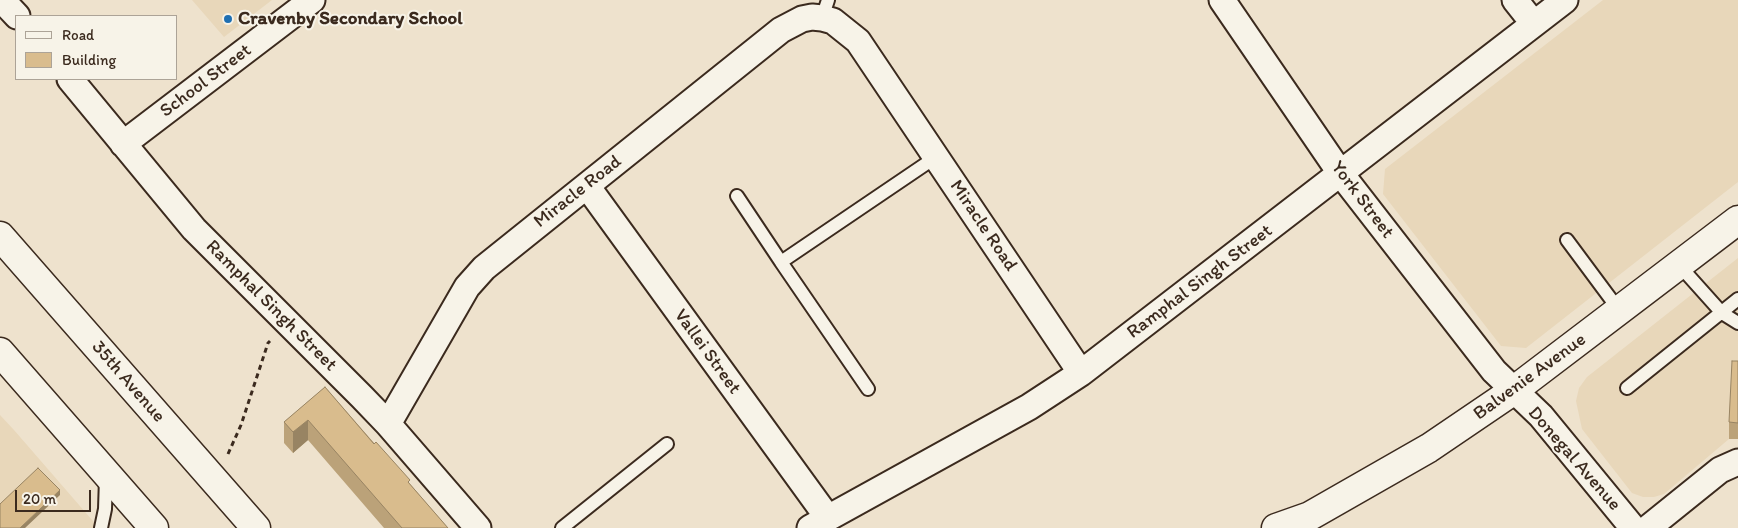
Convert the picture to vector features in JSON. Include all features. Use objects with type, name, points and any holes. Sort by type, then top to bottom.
[{"type":"main road","name":"Balvenie Avenue","points":[[1276,528],[1302,522],[1429,448],[1513,391],[1738,220]]},
{"type":"main road","name":"35th Avenue","points":[[0,236],[256,528]]},
{"type":"main road","points":[[0,352],[154,528]]},
{"type":"street","points":[[2,0],[16,15]]},
{"type":"street","name":"School Street","points":[[123,144],[312,0]]},
{"type":"street","name":"York Street","points":[[1222,0],[1341,174],[1494,371],[1513,391]]},
{"type":"street","points":[[1516,0],[1534,24]]},
{"type":"street","name":"Ramphal Singh Street","points":[[824,525],[1029,407],[1081,373],[1565,0]]},
{"type":"street","name":"Miracle Road","points":[[388,424],[475,276],[492,260],[781,30],[802,19],[812,17],[825,9],[833,21],[858,41],[1081,373]]},
{"type":"street","name":"Ramphal Singh Street","points":[[71,80],[194,229],[388,424],[478,528]]},
{"type":"street","name":"Vallei Street","points":[[587,186],[824,525]]},
{"type":"street","name":"Donegal Avenue","points":[[1513,391],[1541,416],[1633,528]]},
{"type":"street","points":[[1648,528],[1720,470],[1738,462]]},
{"type":"lane","points":[[781,262],[936,157]]},
{"type":"lane","points":[[736,196],[868,389]]},
{"type":"lane","points":[[1567,240],[1619,310]]},
{"type":"lane","points":[[1679,265],[1722,313],[1738,323]]},
{"type":"lane","points":[[1627,388],[1738,299]]},
{"type":"lane","points":[[562,528],[667,444]]},
{"type":"lane","points":[[101,528],[106,509],[107,474]]},
{"type":"path","points":[[228,454],[241,425],[268,343],[288,324]]},
{"type":"shaded area","name":"Cravenby Secondary School","points":[[192,0],[272,0],[224,37]]},
{"type":"shaded area","points":[[1603,0],[1738,0],[1738,182],[1526,348],[1501,346],[1383,194],[1385,169]]},
{"type":"shaded area","points":[[1738,258],[1738,439],[1729,439],[1664,494],[1654,497],[1643,497],[1632,493],[1582,429],[1576,401],[1579,388],[1587,377]]},
{"type":"shaded area","points":[[0,415],[14,430],[99,528],[0,528]]},
{"type":"building","points":[[1732,361],[1738,361],[1738,423],[1729,422]]},
{"type":"building","points":[[325,387],[374,444],[376,442],[410,480],[408,482],[448,528],[402,528],[308,420],[293,432],[284,422]]},
{"type":"building","points":[[38,468],[60,490],[20,528],[0,528],[0,504]]},
{"type":"place","name":"Cravenby Secondary School","points":[[228,19]]}]
